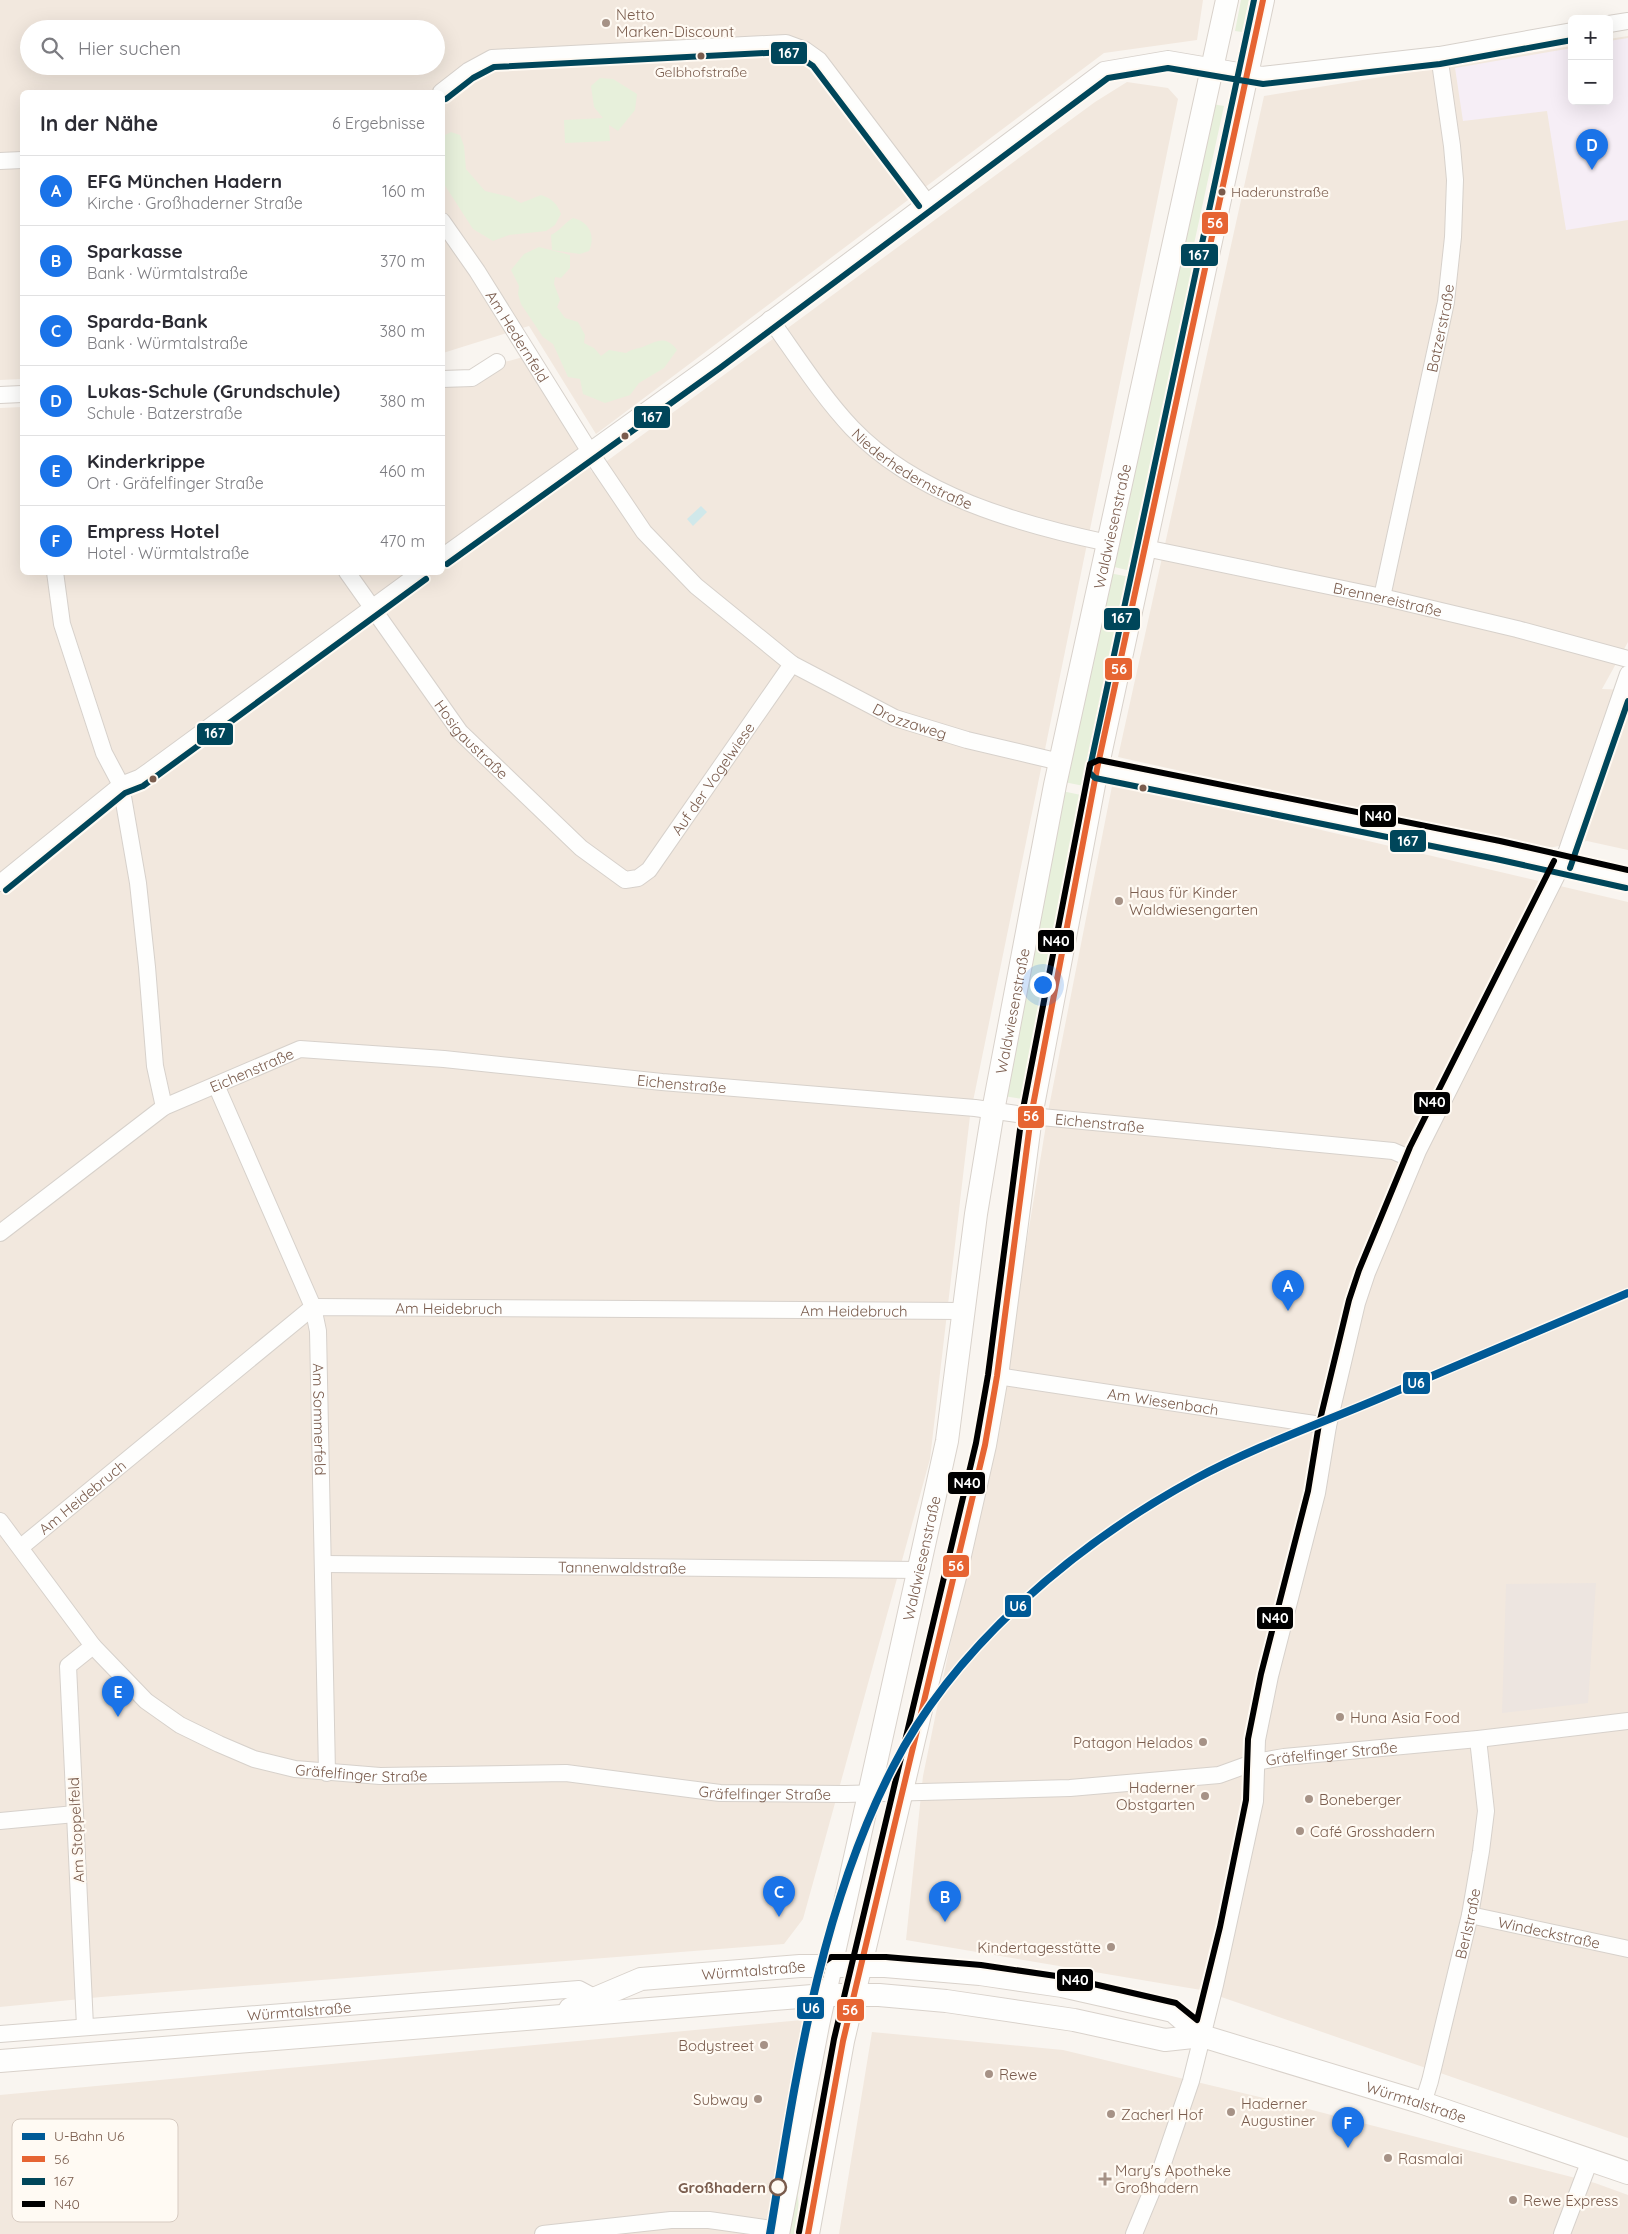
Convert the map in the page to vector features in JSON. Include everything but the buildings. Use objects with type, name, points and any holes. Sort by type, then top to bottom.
[{"type":"main road","name":"Waldwiesenstraße","points":[[778,2232],[825,1995],[947,1441],[963,1311],[993,1111],[1060,762],[1227,0]]},
{"type":"main road","points":[[808,2234],[843,2041],[861,1966],[911,1792],[958,1564],[985,1445],[997,1376],[1032,1116],[1097,769],[1263,0]]},
{"type":"main road","name":"Würmtalstraße","points":[[599,2005],[641,1979],[832,1966],[861,1966],[980,1974],[1062,1986],[1173,2011],[1202,2036]]},
{"type":"main road","name":"Würmtalstraße","points":[[0,2061],[555,2015],[599,2005],[825,1995],[946,2001],[1029,2012],[1102,2025],[1165,2040],[1202,2036],[1423,2103],[1628,2173]]},
{"type":"street","points":[[1613,23],[1628,21]]},
{"type":"street","points":[[445,555],[715,361],[926,201],[1104,70],[1168,59],[1262,75],[1340,68],[1439,55],[1568,32]]},
{"type":"street","points":[[444,90],[468,71],[492,58],[786,43],[805,50],[819,60],[926,201]]},
{"type":"street","name":"Batzerstraße","points":[[1382,597],[1446,302],[1453,237],[1454,180],[1452,146],[1439,55]]},
{"type":"street","points":[[0,161],[20,160]]},
{"type":"street","name":"Am Hedernfeld","points":[[445,225],[477,271],[590,452]]},
{"type":"street","name":"Niederhedernstraße","points":[[770,318],[828,399],[852,428],[886,459],[936,488],[991,511],[1108,543]]},
{"type":"street","points":[[445,379],[472,378],[497,362]]},
{"type":"street","points":[[0,395],[20,394]]},
{"type":"street","name":"Drozzaweg","points":[[590,452],[644,532],[696,586],[792,664],[895,718],[967,740],[1060,762]]},
{"type":"street","name":"Brennereistraße","points":[[1145,548],[1382,597],[1517,629],[1628,659]]},
{"type":"street","points":[[55,575],[62,624],[104,753],[121,785],[138,883],[155,1066],[164,1107]]},
{"type":"street","name":"Hosigaustraße","points":[[349,575],[460,732],[581,848],[625,880]]},
{"type":"street","points":[[0,884],[121,785],[139,778],[417,575]]},
{"type":"street","name":"Auf der Vogelwiese","points":[[625,880],[638,878],[648,870],[792,664]]},
{"type":"street","points":[[1134,2234],[1164,2161],[1191,2081],[1229,1929],[1255,1801],[1257,1740],[1270,1676],[1317,1494],[1328,1426],[1357,1304],[1367,1273],[1414,1160],[1562,865],[1628,674]]},
{"type":"street","points":[[1097,769],[1628,880]]},
{"type":"street","name":"Eichenstraße","points":[[0,1233],[164,1107],[300,1049],[444,1059],[662,1082],[993,1111],[1393,1151],[1414,1160]]},
{"type":"street","name":"Am Sommerfeld","points":[[216,1084],[313,1307],[318,1331],[327,1773]]},
{"type":"street","name":"Am Heidebruch","points":[[21,1546],[313,1307],[963,1311]]},
{"type":"street","name":"Am Wiesenbach","points":[[997,1376],[1328,1426]]},
{"type":"street","name":"Gräfelfinger Straße","points":[[0,1521],[21,1546],[93,1646],[146,1701],[180,1725],[254,1759],[295,1770],[380,1776],[566,1773],[720,1793],[870,1793],[1070,1788],[1219,1775],[1256,1762],[1284,1757],[1478,1739],[1628,1721]]},
{"type":"street","name":"Tannenwaldstraße","points":[[324,1564],[920,1570]]},
{"type":"street","name":"Am Stoppelfeld","points":[[85,2026],[68,1666],[93,1646]]},
{"type":"street","name":"Berlstraße","points":[[1423,2103],[1470,1915],[1486,1811],[1478,1739]]},
{"type":"street","points":[[0,1821],[75,1814]]},
{"type":"street","name":"Windeckstraße","points":[[1470,1915],[1628,1949]]},
{"type":"street","name":"Würmtalstraße","points":[[0,2034],[579,1988],[599,2005]]},
{"type":"street","points":[[1562,2234],[1590,2160]]},
{"type":"street","points":[[544,2234],[671,2220],[709,2220],[778,2232]]},
{"type":"shaded area","points":[[0,0],[1203,0],[1197,40],[1104,53],[596,434],[529,326],[445,352],[445,90],[20,90],[20,379],[0,380]]},
{"type":"shaded area","points":[[1628,36],[1628,642],[1602,689],[1628,690],[1628,850],[1587,841],[1537,850],[1118,757],[1264,96],[1568,47],[1568,105],[1613,105],[1613,38]]},
{"type":"shaded area","points":[[1628,38],[1628,220],[1566,230],[1547,111],[1463,121],[1455,68],[1568,49],[1568,105],[1613,105],[1613,40]]},
{"type":"shaded area","points":[[1127,82],[1168,88],[1178,99],[970,1116],[930,1459],[803,1919],[784,1944],[101,1997],[0,2007],[0,408],[20,407],[20,575],[445,575],[445,378],[523,357],[592,472],[1095,102]]},
{"type":"shaded area","points":[[1113,781],[1628,902],[1628,2138],[1201,1990],[906,1940],[923,1776],[1001,1397],[1049,1107]]},
{"type":"shaded area","points":[[1596,1583],[1588,1703],[1502,1713],[1506,1584]]},
{"type":"shaded area","points":[[802,2020],[767,2234],[0,2234],[0,2095]]},
{"type":"shaded area","points":[[872,2032],[1063,2050],[1285,2103],[1595,2183],[1628,2195],[1628,2234],[839,2234]]},
{"type":"green space","points":[[1241,0],[1249,0],[1242,32],[1235,31]]},
{"type":"green space","points":[[600,78],[613,79],[637,94],[635,110],[618,131],[609,125],[610,141],[565,143],[564,120],[603,118],[594,107],[591,86]]},
{"type":"green space","points":[[1212,104],[1224,106],[1194,244],[1197,263],[1131,571],[1110,566]]},
{"type":"green space","points":[[451,132],[460,135],[464,146],[466,169],[485,191],[510,197],[521,203],[541,195],[548,198],[556,204],[561,214],[555,225],[546,231],[509,235],[493,241],[473,229],[445,186],[445,135]]},
{"type":"green space","points":[[573,218],[579,220],[590,230],[592,240],[589,251],[580,254],[552,250],[551,235]]},
{"type":"green space","points":[[539,247],[570,255],[570,268],[561,278],[555,277],[554,284],[560,300],[557,307],[565,318],[578,322],[585,335],[584,343],[594,348],[601,356],[609,350],[626,353],[654,342],[666,341],[677,350],[664,368],[639,383],[630,395],[605,403],[583,394],[580,379],[568,377],[553,344],[543,337],[521,304],[518,294],[519,286],[511,270],[524,254]]},
{"type":"green space","points":[[1109,573],[1130,577],[1084,786],[1064,782]]},
{"type":"green space","points":[[1062,791],[1081,795],[1023,1099],[1003,1096]]},
{"type":"green space","points":[[822,2038],[827,2038],[798,2195],[799,2213],[796,2234],[786,2234]]},
{"type":"water","points":[[701,506],[707,512],[693,526],[687,519]]},
{"type":"metro line","name":"U6","points":[[770,2234],[801,2055],[828,1936],[846,1878],[868,1822],[893,1767],[919,1723],[949,1680],[984,1640],[1064,1566],[1107,1534],[1195,1479],[1265,1445],[1628,1293]]},
{"type":"transit line","name":"167","points":[[1254,0],[1089,772],[1095,778],[1496,859],[1626,888]]},
{"type":"transit line","name":"56","points":[[808,2234],[843,2041],[985,1445],[997,1376],[1031,1116],[1097,769],[1263,0]]},
{"type":"transit line","name":"167","points":[[447,564],[720,368],[1108,78],[1168,68],[1263,84],[1440,64],[1568,41]]},
{"type":"transit line","name":"167","points":[[446,99],[473,78],[494,67],[785,52],[801,58],[813,66],[919,206]]},
{"type":"transit line","name":"167","points":[[6,890],[125,793],[143,786],[426,579]]},
{"type":"transit line","name":"167","points":[[1570,868],[1628,701]]},
{"type":"transit line","name":"N40","points":[[799,2232],[834,2039],[976,1443],[988,1375],[1022,1114],[1090,764],[1099,760],[1500,841],[1628,870]]},
{"type":"transit line","name":"N40","points":[[820,1978],[824,1962],[831,1957],[886,1957],[981,1965],[1063,1977],[1176,2003],[1197,2020],[1220,1927],[1246,1800],[1248,1739],[1261,1674],[1308,1491],[1319,1424],[1349,1300],[1359,1270],[1410,1147],[1554,861]]},
{"type":"place","name":"Netto Marken-Discount","points":[[606,23]]},
{"type":"place","name":"Gelbhofstraße","points":[[701,56]]},
{"type":"place","name":"Lukas-Schule (Grundschule)","points":[[1592,170]]},
{"type":"place","name":"Haderunstraße","points":[[1222,192]]},
{"type":"place","name":"Haus für Kinder Waldwiesengarten","points":[[1119,901]]},
{"type":"place","name":"EFG München Hadern","points":[[1288,1311]]},
{"type":"place","name":"Kinderkrippe","points":[[118,1717]]},
{"type":"place","name":"Huna Asia Food","points":[[1340,1717]]},
{"type":"place","name":"Patagon Helados","points":[[1203,1742]]},
{"type":"place","name":"Haderner Obstgarten","points":[[1205,1796]]},
{"type":"place","name":"Boneberger","points":[[1309,1799]]},
{"type":"place","name":"Café Grosshadern","points":[[1300,1831]]},
{"type":"place","name":"Sparda-Bank","points":[[779,1917]]},
{"type":"place","name":"Sparkasse","points":[[945,1922]]},
{"type":"place","name":"Kindertagesstätte","points":[[1111,1947]]},
{"type":"place","name":"Bodystreet","points":[[764,2045]]},
{"type":"place","name":"Rewe","points":[[989,2074]]},
{"type":"place","name":"Subway","points":[[758,2099]]},
{"type":"place","name":"Haderner Augustiner","points":[[1231,2112]]},
{"type":"place","name":"Zacherl Hof","points":[[1111,2114]]},
{"type":"place","name":"Empress Hotel","points":[[1348,2148]]},
{"type":"place","name":"Rasmalai","points":[[1388,2158]]},
{"type":"place","name":"Mary's Apotheke Großhadern","points":[[1105,2179]]},
{"type":"place","name":"Großhadern","points":[[778,2187]]},
{"type":"place","name":"Rewe Express","points":[[1513,2200]]}]
